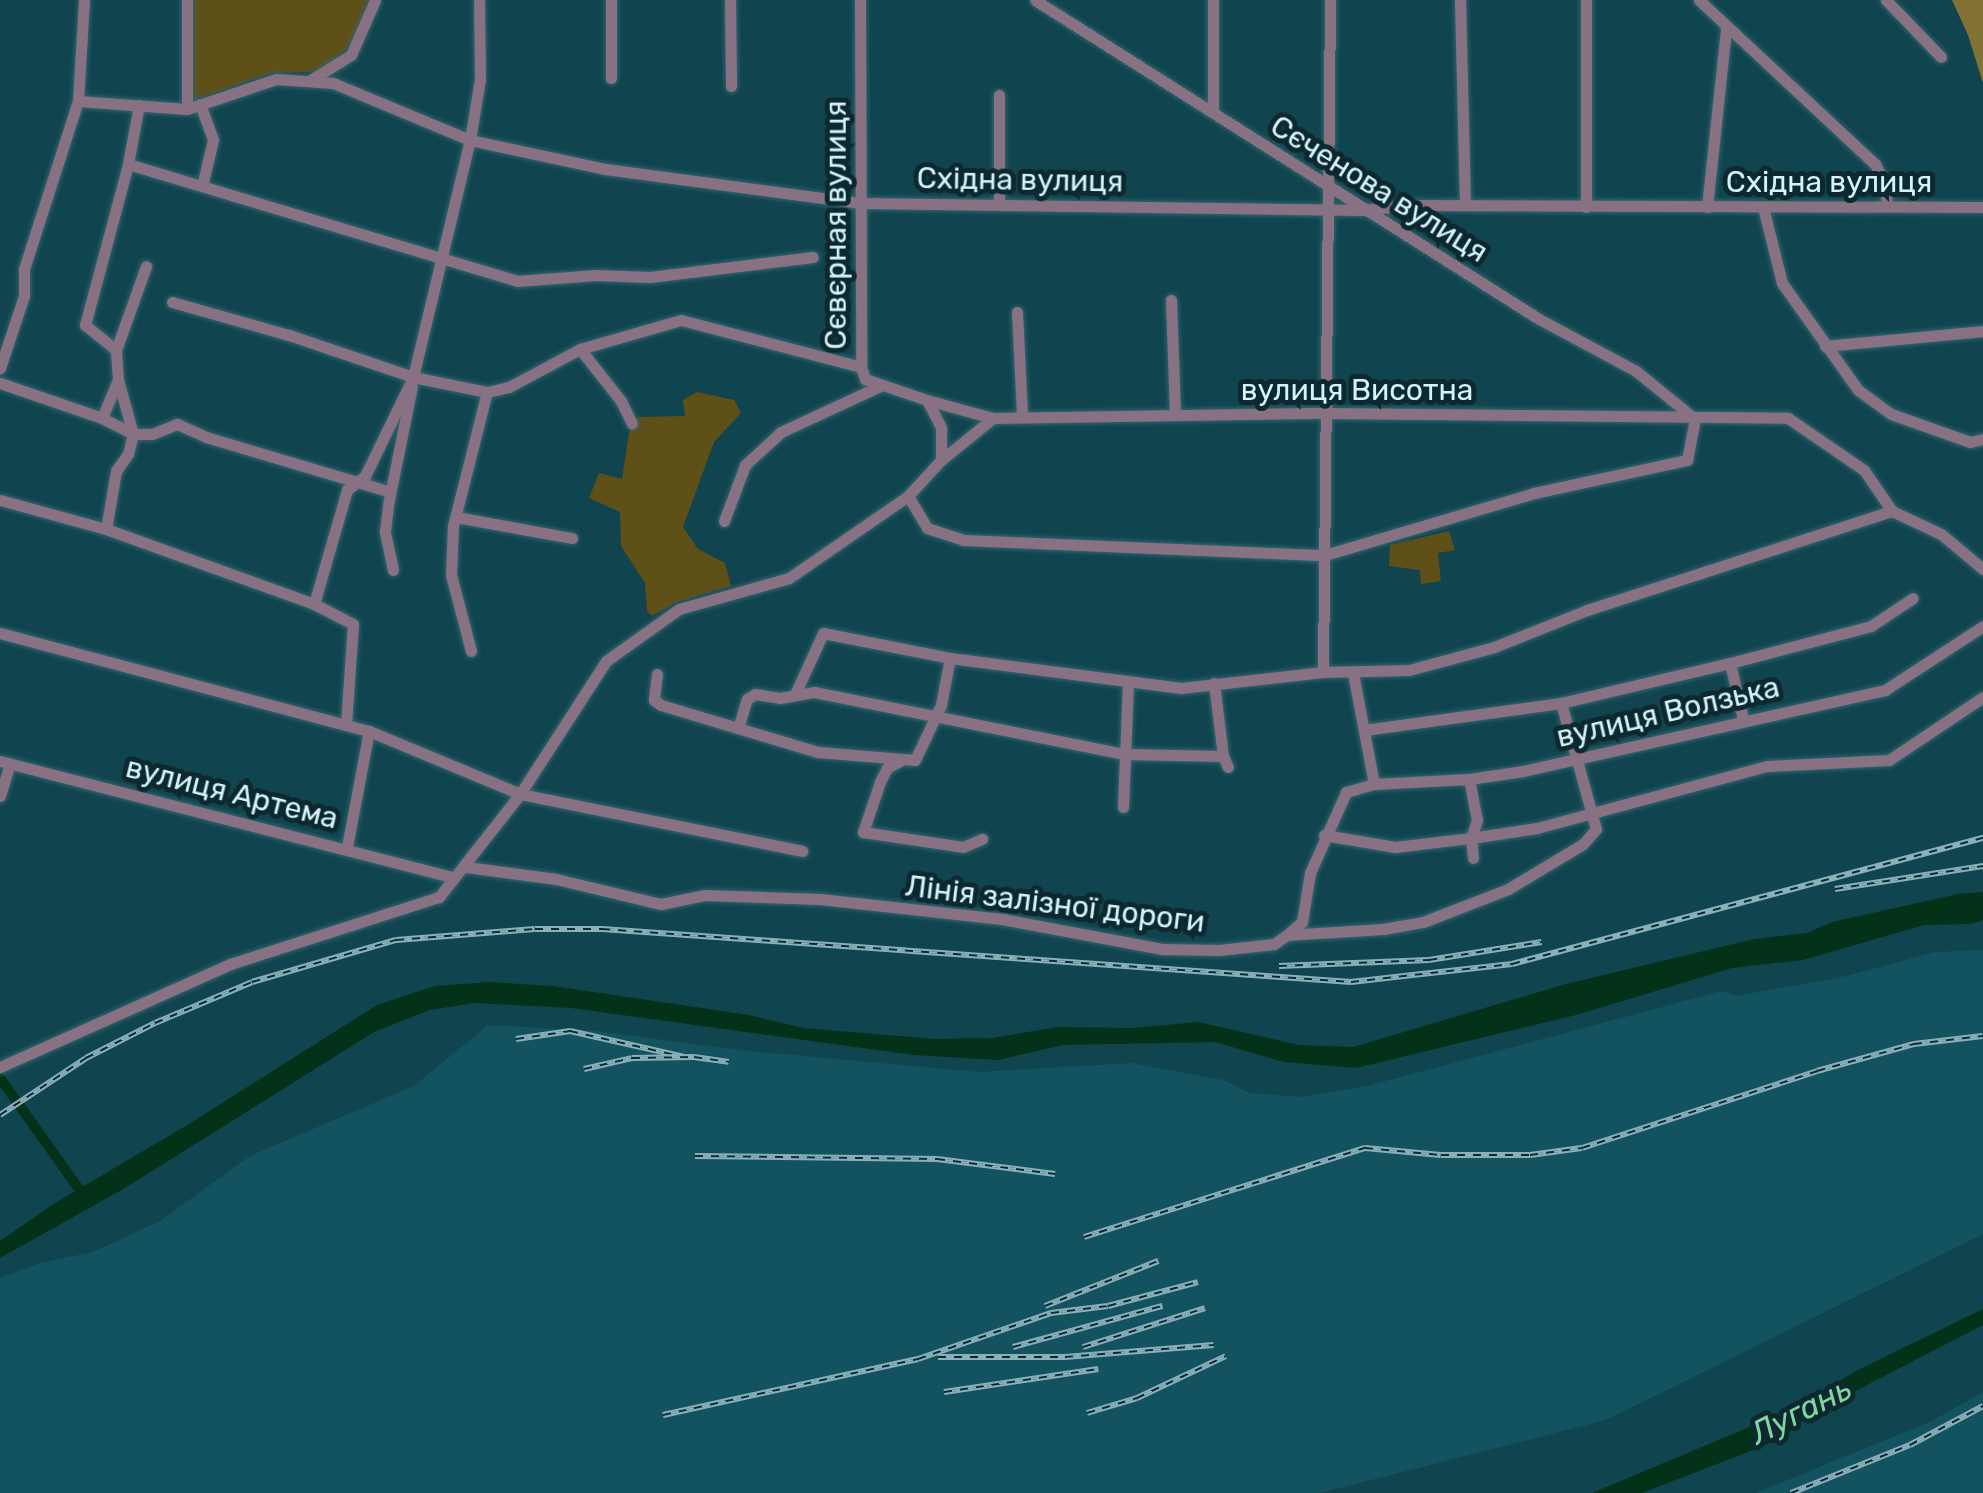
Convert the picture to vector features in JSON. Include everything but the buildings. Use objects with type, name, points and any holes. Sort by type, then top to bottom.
[{"type":"street","points":[[0,368],[24,296],[24,269],[78,101],[84,0]]},
{"type":"street","points":[[187,0],[193,107],[213,140],[202,186]]},
{"type":"street","points":[[309,81],[351,56],[375,0]]},
{"type":"street","points":[[393,570],[386,531],[390,492],[413,377],[470,140],[480,80],[479,0]]},
{"type":"street","points":[[611,0],[612,78]]},
{"type":"street","points":[[730,0],[731,86]]},
{"type":"street","name":"Сєвєрная вулиця","points":[[860,0],[861,367],[865,379],[880,386],[993,418]]},
{"type":"street","name":"Сєченова вулиця","points":[[1036,0],[1328,189],[1538,319],[1636,372],[1695,419]]},
{"type":"street","points":[[1212,112],[1213,0]]},
{"type":"street","points":[[1323,672],[1330,0]]},
{"type":"street","points":[[1460,0],[1465,205]]},
{"type":"street","points":[[1586,0],[1586,207]]},
{"type":"street","points":[[1699,0],[1875,164],[1885,183],[1887,206]]},
{"type":"street","points":[[1886,0],[1941,57]]},
{"type":"street","points":[[1708,207],[1726,28]]},
{"type":"street","name":"Східна вулиця","points":[[78,101],[193,107],[276,80],[334,82],[470,140],[605,168],[861,203],[1366,210],[1465,205],[1983,207]]},
{"type":"street","points":[[999,95],[1000,205]]},
{"type":"street","points":[[116,350],[85,325],[128,164],[139,105]]},
{"type":"street","points":[[128,164],[517,281],[650,277],[813,257]]},
{"type":"street","points":[[1762,207],[1782,283],[1858,390],[1891,414],[1970,442],[1983,439]]},
{"type":"street","points":[[106,529],[116,471],[128,454],[133,434],[118,380],[116,350],[146,266]]},
{"type":"street","points":[[1171,300],[1175,415]]},
{"type":"street","points":[[172,302],[413,377],[488,392],[508,387],[580,349],[681,320],[861,367]]},
{"type":"street","points":[[1017,312],[1022,416]]},
{"type":"street","points":[[1825,346],[1983,331]]},
{"type":"street","points":[[580,349],[622,401],[632,424]]},
{"type":"street","points":[[314,604],[351,482],[365,476],[413,377]]},
{"type":"street","points":[[102,418],[118,380]]},
{"type":"street","points":[[0,384],[102,418],[133,434],[152,434],[176,424],[390,492]]},
{"type":"street","points":[[724,521],[745,466],[781,432],[880,386]]},
{"type":"street","points":[[471,651],[457,611],[451,575],[456,517],[488,392]]},
{"type":"street","points":[[927,400],[942,428],[941,460]]},
{"type":"street","name":"вулиця Висотна","points":[[993,418],[1326,413],[1788,418],[1864,470],[1892,511]]},
{"type":"street","points":[[0,1067],[230,964],[439,897],[450,877],[466,868],[520,794],[606,661],[695,602],[789,578],[908,496],[941,460],[993,418]]},
{"type":"street","points":[[908,496],[928,528],[964,540],[1324,554],[1534,493],[1687,460],[1695,419]]},
{"type":"street","points":[[0,500],[106,529],[314,604],[353,624],[346,724]]},
{"type":"street","points":[[795,694],[823,634],[950,658],[1181,688],[1323,672],[1409,670],[1450,661],[1587,610],[1892,511],[1941,534],[1983,569]]},
{"type":"street","points":[[456,517],[572,538]]},
{"type":"street","points":[[1364,730],[1562,703],[1730,663],[1871,626],[1913,598]]},
{"type":"street","name":"вулиця Волзька","points":[[1324,835],[1346,792],[1374,784],[1469,779],[1575,760],[1885,690],[1983,626]]},
{"type":"street","points":[[0,633],[369,731],[520,794],[802,851]]},
{"type":"street","points":[[657,674],[654,700],[661,705],[818,752],[904,759],[919,757],[941,706],[950,658]]},
{"type":"street","points":[[1730,663],[1743,719]]},
{"type":"street","points":[[1353,673],[1374,784]]},
{"type":"street","points":[[1124,807],[1128,684]]},
{"type":"street","points":[[738,728],[747,698],[755,694],[780,698],[814,692],[1125,754],[1226,762],[1214,684]]},
{"type":"street","points":[[1287,934],[1302,922],[1310,873],[1324,835],[1395,847],[1470,838],[1592,813],[1767,766],[1888,760],[1983,698]]},
{"type":"street","points":[[1562,703],[1592,813]]},
{"type":"street","points":[[347,847],[369,731]]},
{"type":"street","points":[[904,759],[887,768],[863,832],[963,847],[982,838]]},
{"type":"street","points":[[0,796],[5,762]]},
{"type":"street","name":"вулиця Артема","points":[[5,762],[347,847],[450,877]]},
{"type":"street","points":[[1469,779],[1477,820],[1470,838],[1474,858]]},
{"type":"street","name":"Лінія залізної дороги","points":[[466,868],[556,879],[661,904],[705,895],[820,899],[1002,919],[1162,949],[1274,944],[1287,934],[1423,922],[1508,889],[1583,844],[1596,830],[1592,813]]},
{"type":"shaded area","points":[[190,0],[371,0],[361,31],[339,58],[313,72],[272,73],[194,100],[188,70]]},
{"type":"shaded area","points":[[1952,0],[1983,0],[1983,83],[1968,35]]},
{"type":"shaded area","points":[[697,392],[734,400],[741,413],[714,442],[683,527],[698,549],[725,563],[731,586],[677,602],[652,616],[647,611],[645,583],[621,546],[620,512],[589,498],[599,473],[622,479],[629,433],[637,417],[685,416],[683,400]]},
{"type":"shaded area","points":[[1449,531],[1455,550],[1438,553],[1441,581],[1421,584],[1420,570],[1389,566],[1390,545]]},
{"type":"shaded area","points":[[1983,950],[1983,1234],[1606,1420],[1320,1493],[0,1493],[0,1278],[40,1263],[93,1252],[160,1221],[250,1156],[414,1086],[488,1025],[596,1031],[747,1051],[979,1072],[1131,1063],[1223,1080],[1249,1093],[1301,1097],[1367,1086],[1722,991],[1736,996],[1847,976],[1935,952]]},
{"type":"shaded area","points":[[1983,1392],[1983,1493],[1756,1493],[1932,1421]]},
{"type":"water","points":[[1983,892],[1983,920],[1972,924],[1924,925],[1803,960],[1732,968],[1576,1015],[1356,1068],[1284,1062],[1215,1042],[1063,1045],[998,1060],[914,1055],[571,1008],[474,1003],[430,1010],[374,1032],[125,1188],[0,1258],[0,1241],[55,1203],[377,1005],[435,986],[490,982],[553,986],[749,1015],[803,1028],[934,1039],[993,1038],[1057,1027],[1132,1028],[1198,1022],[1299,1045],[1353,1047],[1566,984],[1754,939],[1807,933],[1832,922]]},
{"type":"water","name":"Лугань","points":[[1983,1309],[1983,1325],[1809,1415],[1787,1434],[1761,1447],[1642,1493],[1592,1493],[1788,1411],[1858,1370]]},
{"type":"waterway","points":[[0,1078],[86,1199]]},
{"type":"railway","points":[[0,1115],[86,1058],[155,1023],[252,982],[396,940],[535,929],[602,929],[1351,982],[1512,964],[1983,838]]},
{"type":"railway","points":[[1835,889],[1983,866]]},
{"type":"railway","points":[[1279,966],[1429,960],[1542,942]]},
{"type":"railway","points":[[516,1039],[570,1031],[684,1057]]},
{"type":"railway","points":[[1084,1237],[1365,1148],[1441,1155],[1530,1155],[1582,1148],[1817,1071],[1914,1044],[1983,1036]]},
{"type":"railway","points":[[584,1069],[632,1058],[694,1057],[729,1062]]},
{"type":"railway","points":[[695,1156],[937,1159],[1055,1174]]},
{"type":"railway","points":[[1045,1306],[1158,1261]]},
{"type":"railway","points":[[663,1415],[918,1359],[1051,1313],[1108,1306],[1198,1282]]},
{"type":"railway","points":[[1013,1347],[1162,1306]]},
{"type":"railway","points":[[1083,1347],[1205,1308]]},
{"type":"railway","points":[[938,1357],[1065,1357],[1214,1345]]},
{"type":"railway","points":[[1087,1413],[1137,1398],[1226,1356]]},
{"type":"railway","points":[[944,1392],[1098,1369]]},
{"type":"railway","points":[[1791,1493],[1910,1445],[1983,1406]]}]
